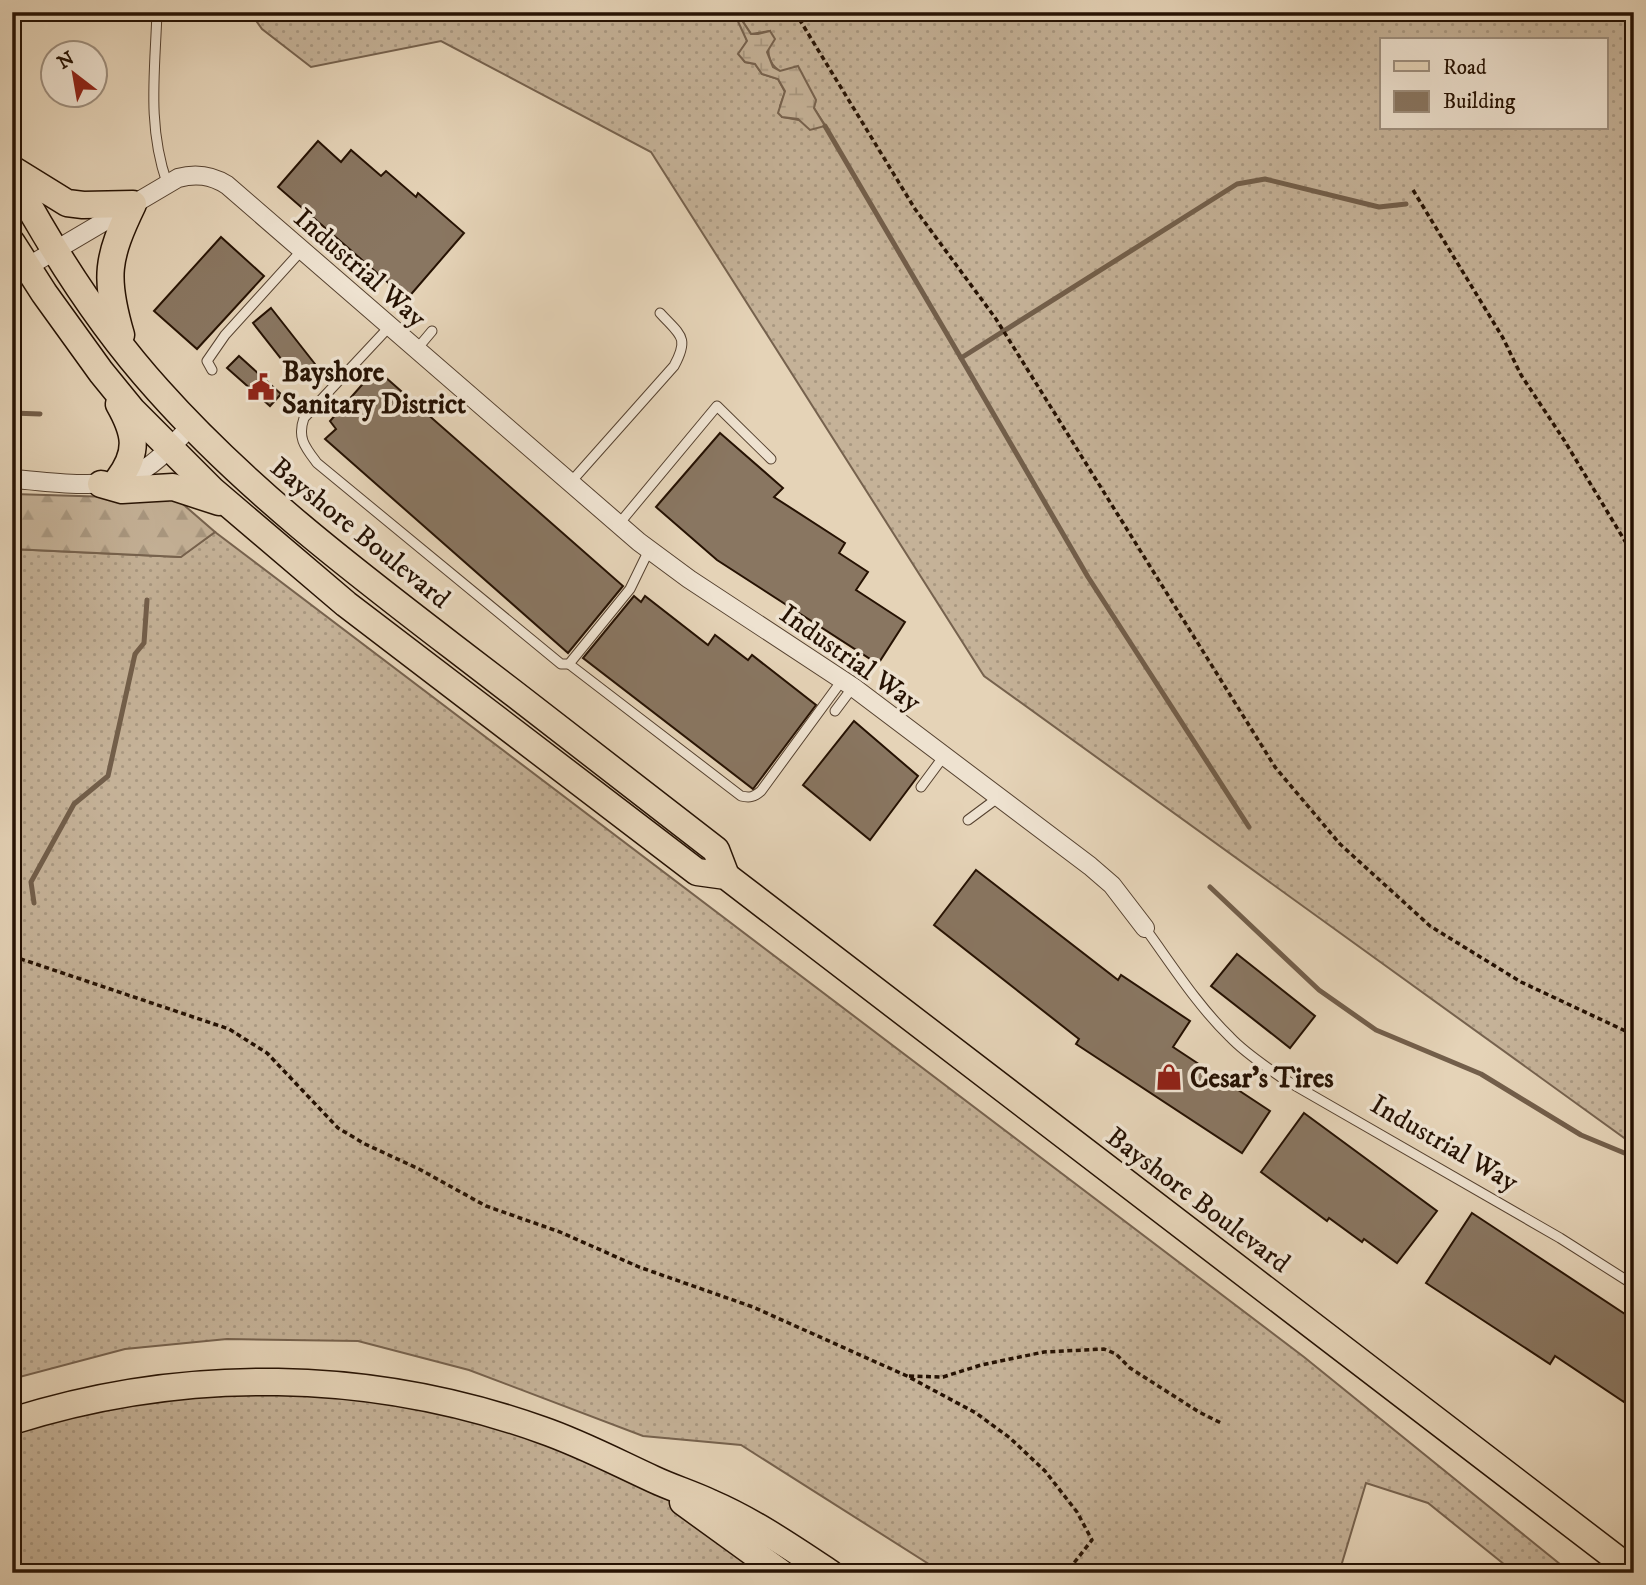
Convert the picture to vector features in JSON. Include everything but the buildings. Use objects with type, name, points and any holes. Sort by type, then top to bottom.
[{"type":"main road","points":[[12,169],[67,203],[133,204],[111,256],[112,304],[125,351]]},
{"type":"main road","name":"Bayshore Boulevard","points":[[12,179],[55,251],[125,351],[191,426],[233,467],[366,581],[716,849],[726,876]]},
{"type":"main road","name":"Bayshore Boulevard","points":[[12,243],[101,372],[132,410],[212,490],[346,604],[697,872],[726,876],[1634,1572]]},
{"type":"main road","points":[[101,372],[127,417],[135,449],[129,466],[109,482],[122,490],[173,487],[235,509]]},
{"type":"main road","points":[[12,1420],[106,1396],[186,1384],[267,1381],[347,1385],[427,1397],[505,1417],[581,1445],[654,1480],[713,1504],[767,1533],[830,1573]]},
{"type":"main road","points":[[654,1480],[781,1573]]},
{"type":"street","name":"Industrial Way","points":[[27,267],[167,183],[189,175],[208,176],[219,180],[618,525],[689,579],[848,683],[999,797],[1105,879],[1145,928]]},
{"type":"street","points":[[12,479],[109,482],[145,468],[191,426]]},
{"type":"lane","points":[[157,12],[153,123],[159,158],[167,183]]},
{"type":"lane","points":[[212,370],[207,361],[225,335],[302,250]]},
{"type":"lane","points":[[570,484],[674,366],[682,351],[680,335],[660,313]]},
{"type":"lane","points":[[390,326],[303,418],[299,430],[305,447],[317,463],[561,664],[569,664],[741,796],[747,797],[761,791],[848,683]]},
{"type":"lane","points":[[416,350],[432,331]]},
{"type":"lane","points":[[618,525],[717,406],[771,459]]},
{"type":"lane","points":[[569,664],[630,589],[649,550]]},
{"type":"lane","points":[[835,711],[848,683]]},
{"type":"lane","points":[[921,787],[944,755]]},
{"type":"lane","points":[[968,820],[999,797]]},
{"type":"lane","name":"Industrial Way","points":[[1145,928],[1208,1013],[1256,1060],[1282,1078],[1560,1238],[1634,1285]]},
{"type":"path","points":[[795,12],[915,209],[996,319],[1275,767],[1340,844],[1430,926],[1521,982],[1634,1035]]},
{"type":"path","points":[[1413,191],[1503,338],[1521,375],[1634,556]]},
{"type":"path","points":[[12,956],[229,1029],[267,1053],[338,1128],[365,1144],[419,1169],[486,1206],[560,1232],[639,1267],[753,1307],[907,1376],[976,1413],[1010,1438],[1045,1471],[1077,1512],[1092,1540],[1066,1573]]},
{"type":"path","points":[[907,1376],[943,1377],[981,1364],[1044,1352],[1104,1349],[1116,1353],[1130,1368],[1221,1423]]},
{"type":"green space","points":[[250,12],[1634,12],[1634,1145],[984,676],[651,152],[441,41],[311,67],[262,29]],"holes":[[[738,14],[751,34],[770,31],[769,54],[772,63],[814,108],[825,125],[782,117],[780,106],[785,92],[778,79],[762,74],[755,64],[745,62],[739,54],[747,41]]]},
{"type":"green space","points":[[737,13],[751,34],[770,31],[775,39],[767,52],[773,67],[780,71],[798,66],[816,100],[814,108],[825,126],[810,130],[798,119],[782,117],[778,113],[785,91],[778,79],[762,74],[755,64],[745,62],[738,54],[747,41],[735,15]]},
{"type":"green space","points":[[13,494],[177,499],[215,532],[181,557],[12,549]]},
{"type":"green space","points":[[215,532],[1304,1357],[1571,1573],[1515,1573],[1428,1503],[1366,1483],[1339,1573],[943,1573],[741,1445],[643,1436],[469,1370],[358,1341],[227,1339],[125,1349],[12,1379],[12,549],[180,557]]},
{"type":"green space","points":[[347,1385],[619,1462],[781,1573],[12,1573],[12,1421],[67,1405]]},
{"type":"waterway","points":[[825,126],[961,358],[1237,184],[1265,179],[1379,207],[1406,204]]},
{"type":"waterway","points":[[961,358],[1088,577],[1249,827]]},
{"type":"waterway","points":[[12,413],[40,414]]},
{"type":"waterway","points":[[34,903],[31,882],[74,804],[108,776],[135,654],[144,643],[147,600]]},
{"type":"waterway","points":[[1210,887],[1319,990],[1376,1030],[1481,1074],[1581,1135],[1634,1157]]},
{"type":"waterway","points":[[12,1064],[18,1004]]},
{"type":"place","name":"Bayshore Sanitary District","points":[[261,387]]},
{"type":"place","name":"Cesar's Tires","points":[[1169,1077]]}]
